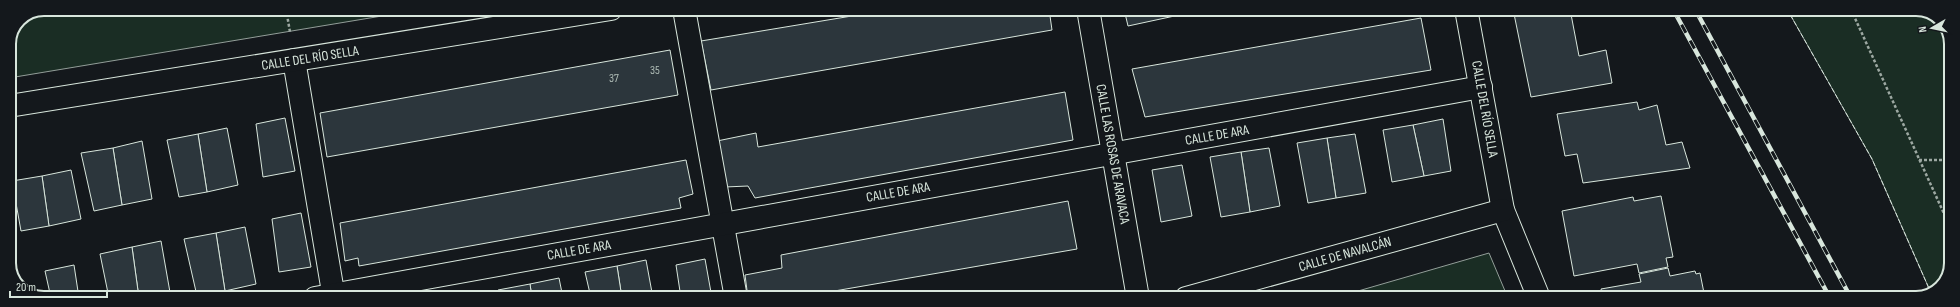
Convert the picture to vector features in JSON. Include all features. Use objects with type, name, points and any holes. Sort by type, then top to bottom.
[{"type":"street","name":"CALLE DEL RÍO SELLA","points":[[16,105],[567,16]]},
{"type":"street","points":[[685,16],[735,291]]},
{"type":"street","name":"CALLE LAS ROSAS DE ARAVACA","points":[[1089,16],[1137,291]]},
{"type":"street","name":"CALLE DEL RÍO SELLA","points":[[1467,16],[1503,210],[1535,291]]},
{"type":"street","points":[[294,60],[326,291]]},
{"type":"street","name":"CALLE DE ARA","points":[[360,291],[1481,87]]},
{"type":"street","name":"CALLE DE NAVALCÁN","points":[[1211,291],[1503,210]]},
{"type":"path","points":[[1854,16],[1944,213]]},
{"type":"path","points":[[1919,160],[1944,160]]},
{"type":"green space","points":[[44,16],[382,16],[16,77],[16,44],[18,33],[28,21],[33,18]]},
{"type":"green space","points":[[1791,16],[1920,16],[1929,19],[1937,25],[1942,33],[1944,42],[1944,267],[1943,272],[1937,282],[1929,288],[1872,159]]},
{"type":"green space","points":[[1489,253],[1505,291],[1358,291]]},
{"type":"building","points":[[852,16],[1050,16],[1052,30],[711,90],[701,41]]},
{"type":"building","points":[[1126,16],[1174,16],[1128,26]]},
{"type":"building","points":[[1514,16],[1571,16],[1579,56],[1606,50],[1612,83],[1531,97]]},
{"type":"building","points":[[1421,18],[1431,70],[1145,117],[1132,69]]},
{"type":"building","points":[[670,50],[678,95],[327,157],[320,113]]},
{"type":"building","points":[[1065,92],[1073,140],[755,198],[748,186],[725,187],[717,141],[756,133],[758,147]]},
{"type":"building","points":[[1637,102],[1639,110],[1657,105],[1666,145],[1682,142],[1690,168],[1583,183],[1577,154],[1565,156],[1557,114]]},
{"type":"building","points":[[285,118],[295,171],[263,177],[256,124]]},
{"type":"building","points":[[1443,119],[1451,171],[1424,176],[1413,125]]},
{"type":"building","points":[[1413,125],[1424,176],[1392,182],[1383,130]]},
{"type":"building","points":[[227,128],[238,185],[207,192],[198,134]]},
{"type":"building","points":[[198,134],[207,192],[179,197],[167,140]]},
{"type":"building","points":[[1355,134],[1366,193],[1336,198],[1327,138]]},
{"type":"building","points":[[1327,138],[1336,198],[1308,203],[1297,143]]},
{"type":"building","points":[[142,141],[152,199],[122,205],[113,148]]},
{"type":"building","points":[[113,148],[122,205],[94,211],[81,153]]},
{"type":"building","points":[[1269,148],[1280,206],[1250,212],[1241,152]]},
{"type":"building","points":[[1241,152],[1250,212],[1221,217],[1210,157]]},
{"type":"building","points":[[686,160],[693,194],[679,198],[681,208],[359,266],[358,258],[345,261],[340,223]]},
{"type":"building","points":[[1182,165],[1192,216],[1161,222],[1152,170]]},
{"type":"building","points":[[71,170],[81,219],[49,226],[42,176]]},
{"type":"building","points":[[42,176],[49,226],[21,231],[16,203],[16,180]]},
{"type":"building","points":[[1661,196],[1673,257],[1666,258],[1668,267],[1639,273],[1637,264],[1574,276],[1562,211],[1633,197],[1634,201]]},
{"type":"building","points":[[1068,201],[1077,249],[834,291],[747,291],[745,275],[782,268],[781,255]]},
{"type":"building","points":[[301,213],[311,267],[279,272],[272,219]]},
{"type":"building","points":[[245,227],[256,284],[225,291],[216,233]]},
{"type":"building","points":[[216,233],[225,291],[196,291],[184,239]]},
{"type":"building","points":[[161,241],[170,291],[138,291],[132,247]]},
{"type":"building","points":[[132,247],[138,291],[108,291],[100,254]]},
{"type":"building","points":[[705,259],[711,291],[680,291],[676,265]]},
{"type":"building","points":[[646,260],[652,291],[621,291],[617,266]]},
{"type":"building","points":[[74,265],[78,291],[49,291],[45,271]]},
{"type":"building","points":[[617,266],[621,291],[589,291],[585,272]]},
{"type":"building","points":[[1668,268],[1670,276],[1695,271],[1696,274],[1700,273],[1704,291],[1601,291],[1601,289],[1641,282],[1639,274]]},
{"type":"building","points":[[559,278],[562,291],[531,291],[530,284]]},
{"type":"building","points":[[530,284],[531,291],[498,291]]},
{"type":"railway","points":[[1677,16],[1826,291]]},
{"type":"railway","points":[[1699,16],[1847,291]]},
{"type":"fence","points":[[1791,16],[1872,159],[1929,288]]}]
